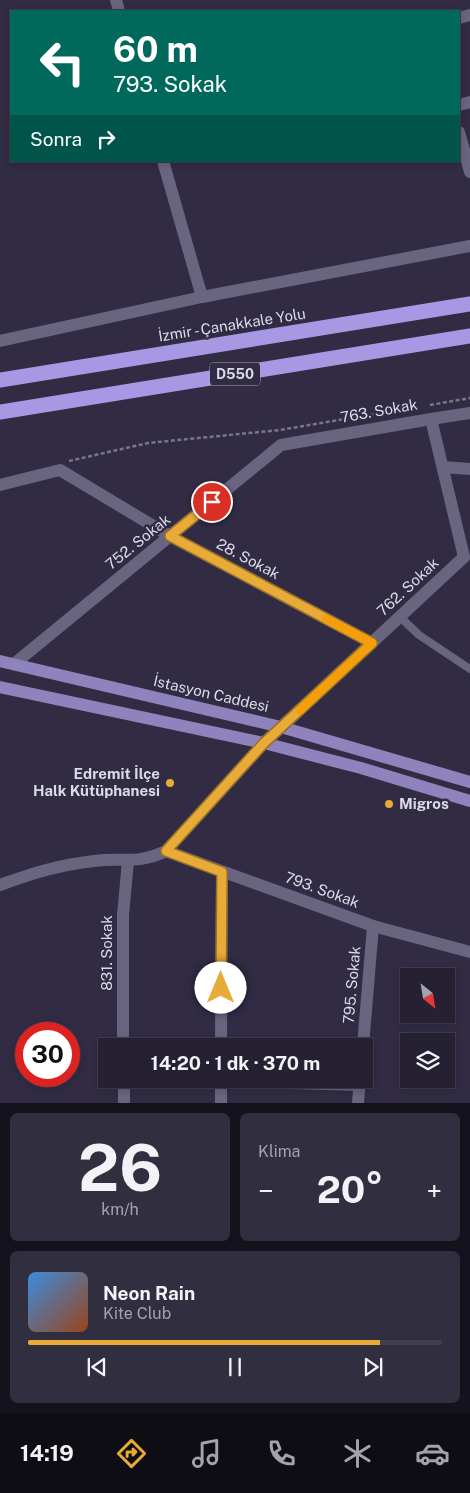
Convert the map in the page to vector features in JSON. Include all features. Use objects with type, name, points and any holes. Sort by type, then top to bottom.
[{"type":"highway","name":"İzmir - Çanakkale Yolu","points":[[0,380],[470,304]]},
{"type":"highway","name":"D550","points":[[0,412],[470,336]]},
{"type":"main road","name":"İstasyon Caddesi","points":[[0,661],[281,727],[470,782]]},
{"type":"main road","points":[[0,687],[264,743],[361,768],[470,801]]},
{"type":"street","points":[[460,135],[470,170]]},
{"type":"street","points":[[163,162],[202,298]]},
{"type":"street","points":[[0,342],[202,298],[470,246]]},
{"type":"street","points":[[431,419],[470,413]]},
{"type":"street","name":"763. Sokak","points":[[281,445],[431,419],[467,560]]},
{"type":"street","name":"752. Sokak","points":[[14,664],[281,445]]},
{"type":"street","points":[[0,485],[60,466]]},
{"type":"street","name":"28. Sokak","points":[[60,466],[170,536],[372,643]]},
{"type":"street","points":[[443,467],[470,469]]},
{"type":"street","name":"762. Sokak","points":[[166,851],[264,743],[400,617],[467,560]]},
{"type":"street","points":[[0,885],[53,866],[97,860],[128,861],[150,858],[166,851]]},
{"type":"street","name":"793. Sokak","points":[[166,851],[373,926],[470,952]]},
{"type":"street","name":"831. Sokak","points":[[124,1038],[123,915],[128,861]]},
{"type":"street","points":[[221,1038],[222,872]]},
{"type":"street","name":"795. Sokak","points":[[364,1038],[373,926]]},
{"type":"street","points":[[124,1088],[124,1103]]},
{"type":"street","points":[[221,1088],[221,1103]]},
{"type":"street","points":[[358,1103],[359,1088]]},
{"type":"lane","points":[[400,617],[419,634],[470,668]]},
{"type":"path","points":[[422,406],[470,398]]},
{"type":"path","points":[[60,466],[148,443],[280,430],[394,411]]},
{"type":"slow traffic","points":[[300,710],[372,643],[326,619]]},
{"type":"place","name":"Edremit İlçe Halk Kütüphanesi","points":[[170,783]]},
{"type":"place","name":"Migros","points":[[389,804]]},
{"type":"route","points":[[212,502],[170,536],[372,643],[264,743],[166,851],[222,872],[221,988]]}]
